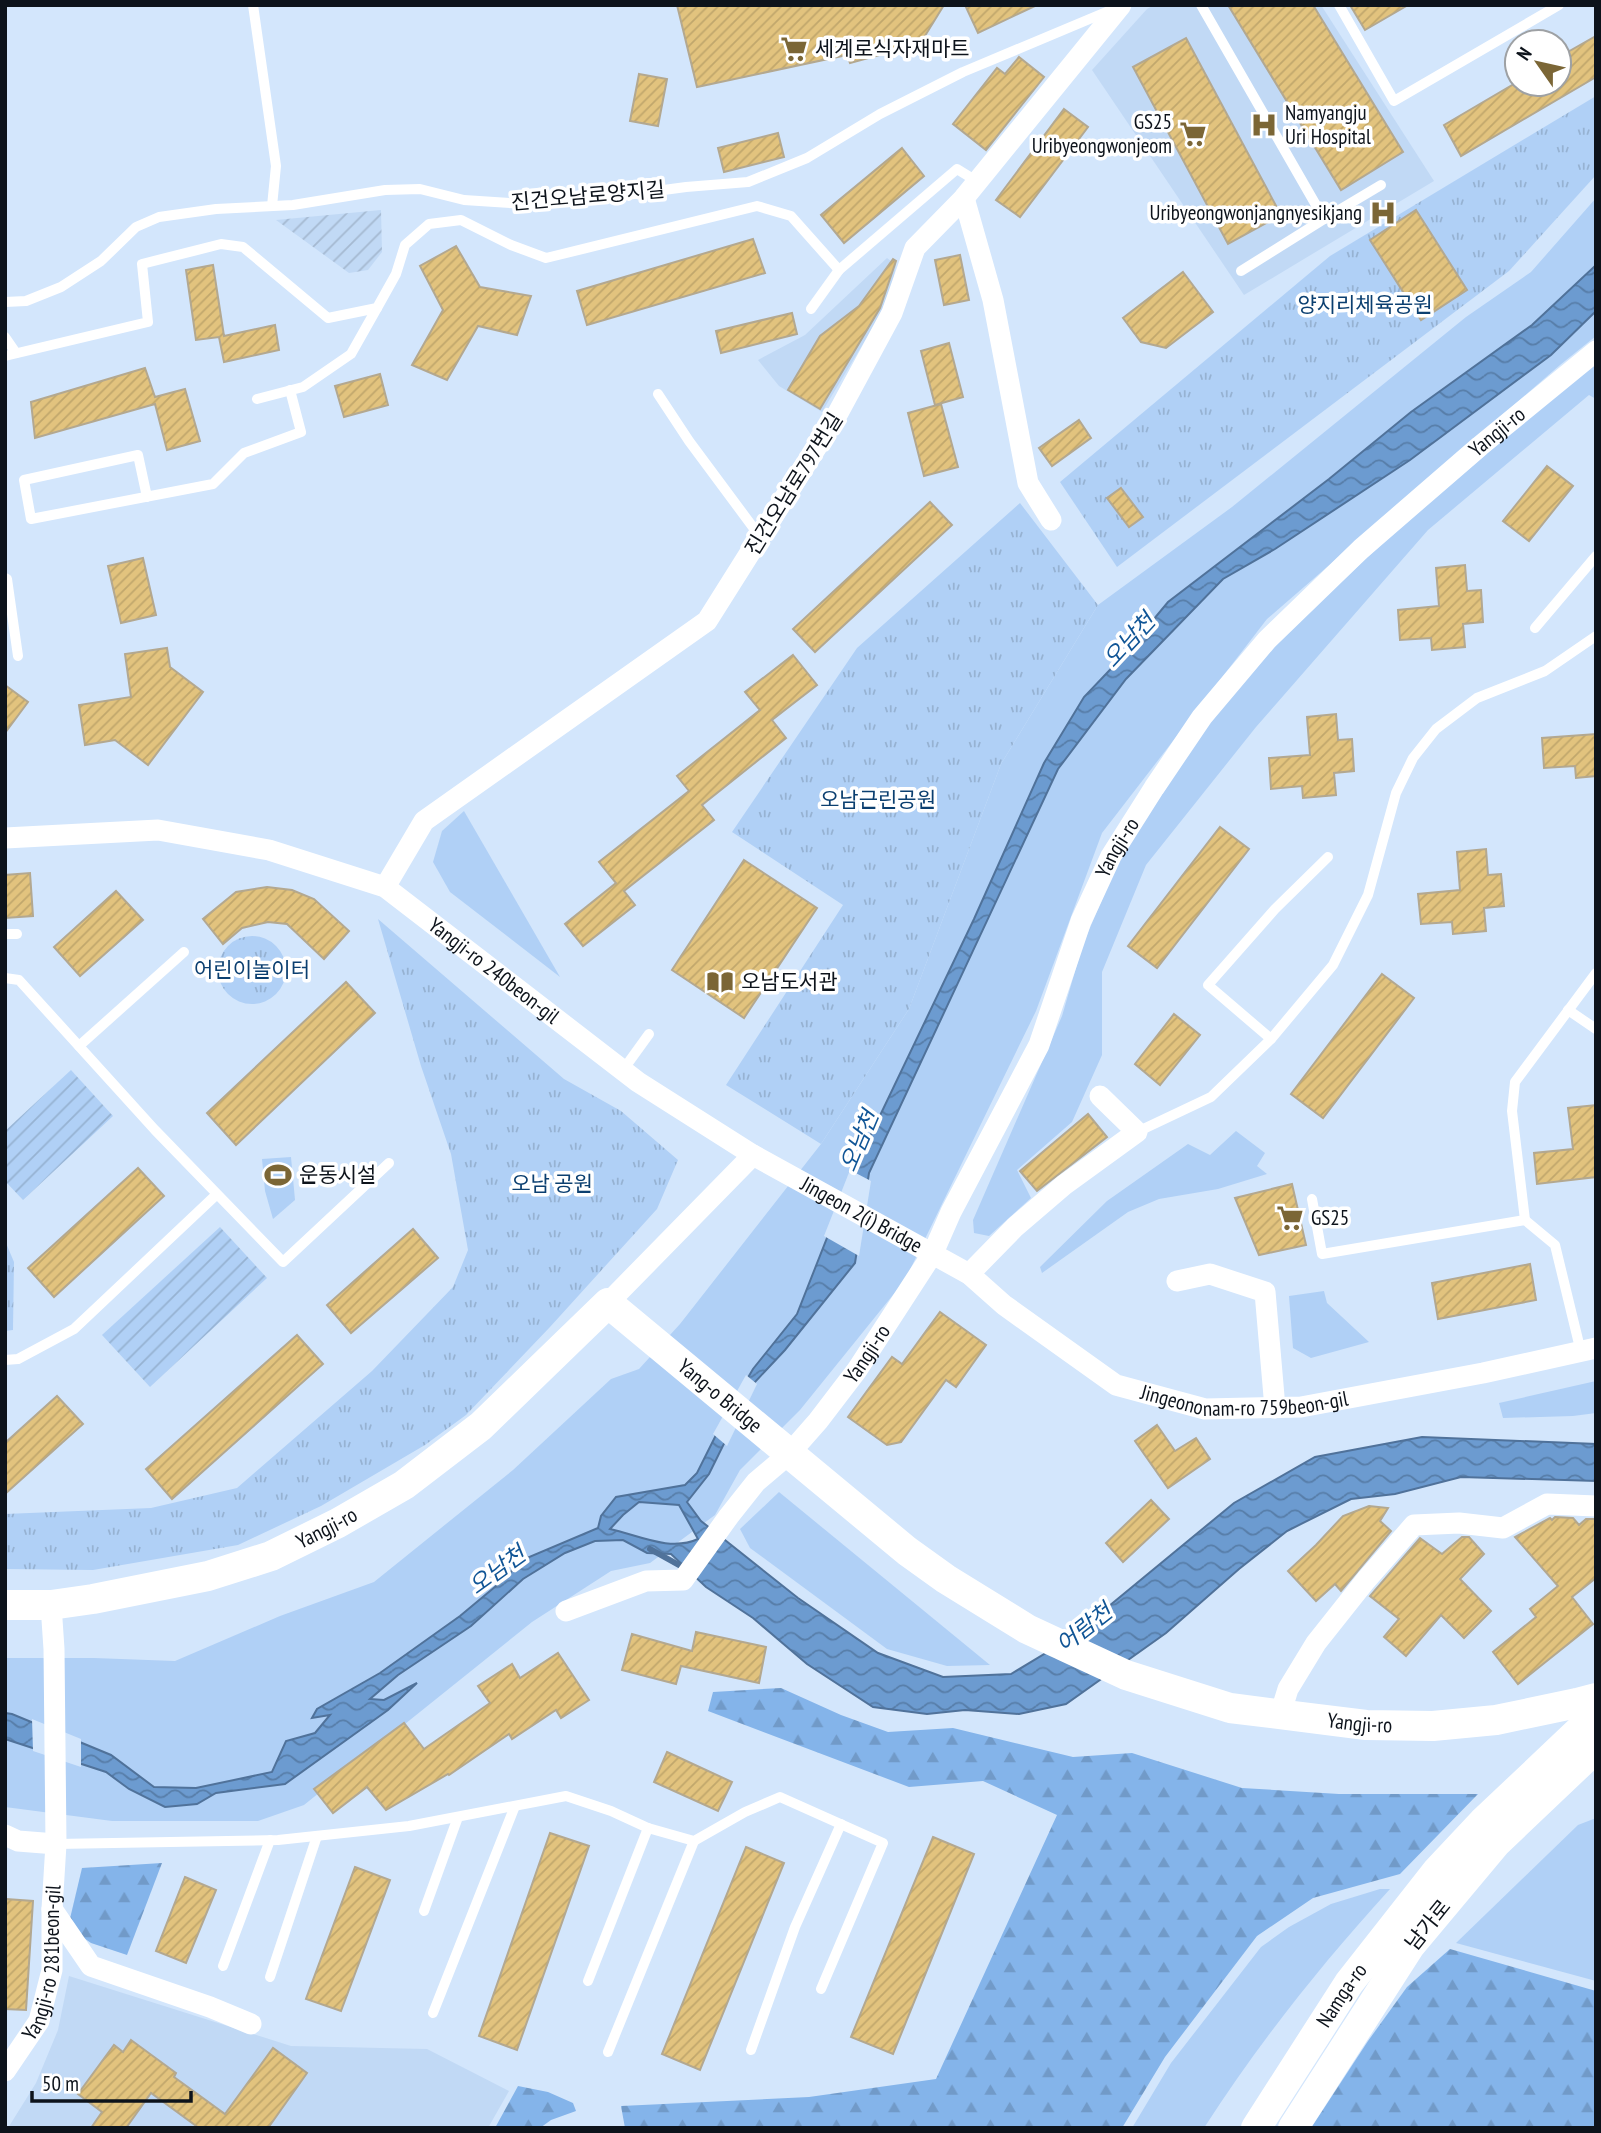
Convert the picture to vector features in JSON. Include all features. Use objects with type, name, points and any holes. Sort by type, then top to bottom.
[{"type":"street","name":"진건오남로797번길","points":[[385,887],[424,821],[707,621],[838,413],[892,313],[915,248],[971,190],[1120,6]]},
{"type":"street","points":[[971,190],[1028,483],[1051,520]]},
{"type":"street","name":"Yangji-ro","points":[[566,1611],[646,1581],[683,1580],[756,1482],[789,1454],[818,1421],[857,1370],[933,1253],[951,1212],[1039,1045],[1082,921],[1111,856],[1202,717],[1268,640],[1361,549],[1596,351]]},
{"type":"street","name":"Yangji-ro 240beon-gil","points":[[5,838],[158,830],[269,850],[385,887],[638,1082],[753,1155]]},
{"type":"street","points":[[969,1274],[1015,1227],[1064,1185],[1137,1132],[1100,1096]]},
{"type":"street","points":[[608,1303],[753,1155]]},
{"type":"street","name":"Jingeon 2(i) Bridge","points":[[753,1155],[933,1253]]},
{"type":"street","name":"Jingeononam-ro 759beon-gil","points":[[933,1253],[969,1274],[1004,1305],[1116,1385],[1205,1409],[1301,1408],[1588,1350]]},
{"type":"street","points":[[1177,1281],[1210,1274],[1265,1292],[1275,1408]]},
{"type":"street","name":"Yangji-ro","points":[[5,1605],[51,1605],[93,1600],[208,1576],[271,1556],[338,1523],[404,1485],[481,1426],[608,1303]]},
{"type":"street","name":"Yang-o Bridge","points":[[608,1303],[789,1454]]},
{"type":"street","name":"Yangji-ro","points":[[789,1454],[907,1551],[946,1579],[1027,1629],[1126,1675],[1230,1708],[1366,1725],[1433,1726],[1496,1720],[1596,1698]]},
{"type":"street","points":[[1280,1716],[1288,1689],[1316,1643],[1414,1525],[1459,1523],[1503,1528],[1547,1504],[1596,1506]]},
{"type":"street","name":"Yangji-ro 281beon-gil","points":[[5,2071],[39,2021],[52,1970],[56,1822],[51,1605]]},
{"type":"street","name":"남가로","points":[[1437,1871],[1483,1822],[1596,1715]]},
{"type":"street","name":"남가로","points":[[1293,2128],[1410,1946],[1497,1842],[1596,1748]]},
{"type":"street","points":[[5,1835],[19,1841],[56,1844]]},
{"type":"street","name":"Namga-ro","points":[[1256,2128],[1349,1983],[1437,1871]]},
{"type":"street","points":[[52,1909],[91,1966],[210,2007],[251,2025]]},
{"type":"lane","points":[[253,5],[276,166],[272,206]]},
{"type":"lane","points":[[1201,5],[1324,219]]},
{"type":"lane","points":[[1339,5],[1394,101],[1559,5]]},
{"type":"lane","name":"진건오남로양지길","points":[[5,302],[26,301],[61,287],[101,261],[136,227],[159,217],[216,209],[293,205],[384,190],[420,190],[464,200],[524,204],[597,199],[748,182],[807,158],[880,114],[963,72],[1120,6]]},
{"type":"lane","points":[[811,309],[839,270],[957,169],[971,190]]},
{"type":"lane","points":[[1241,271],[1381,185]]},
{"type":"lane","points":[[257,399],[303,387],[351,354],[396,274],[405,245],[429,224],[461,220],[546,258],[757,206],[791,216],[839,270]]},
{"type":"lane","points":[[5,337],[11,355],[148,322],[142,264],[221,244],[243,247],[328,318],[377,308]]},
{"type":"lane","points":[[148,496],[138,455],[24,480],[31,519],[213,484],[244,453],[301,432],[290,390]]},
{"type":"lane","points":[[658,394],[689,441],[761,538]]},
{"type":"lane","points":[[1535,628],[1596,556]]},
{"type":"lane","points":[[5,578],[18,656]]},
{"type":"lane","points":[[1137,1132],[1211,1097],[1270,1039],[1333,965],[1368,895],[1396,793],[1413,758],[1436,729],[1477,698],[1545,671],[1595,638]]},
{"type":"lane","points":[[1270,1039],[1208,985],[1275,909],[1328,857]]},
{"type":"lane","points":[[79,1046],[184,952]]},
{"type":"lane","points":[[1588,1350],[1555,1245],[1525,1220],[1512,1111],[1515,1082],[1596,973]]},
{"type":"lane","points":[[5,978],[19,981],[216,1195],[283,1262],[388,1163]]},
{"type":"lane","points":[[1568,1010],[1596,1029]]},
{"type":"lane","points":[[623,1070],[649,1034]]},
{"type":"lane","points":[[5,1360],[18,1359],[74,1329],[216,1195]]},
{"type":"lane","points":[[1312,1199],[1322,1254],[1525,1220]]},
{"type":"lane","points":[[56,1844],[270,1840],[317,1836],[409,1826],[566,1796],[611,1811],[648,1828],[694,1841]]},
{"type":"lane","points":[[608,2052],[694,1841],[745,1812],[780,1797],[883,1843],[821,1989]]},
{"type":"lane","points":[[433,2013],[515,1806]]},
{"type":"lane","points":[[424,1911],[458,1817]]},
{"type":"lane","points":[[751,2050],[795,1927],[841,1824]]},
{"type":"lane","points":[[588,1981],[648,1828]]},
{"type":"lane","points":[[270,1977],[317,1836]]},
{"type":"lane","points":[[223,1966],[270,1840]]},
{"type":"shaded area","name":"Namyangju Uri Hospital","points":[[1154,5],[1321,5],[1434,181],[1244,295],[1092,70],[1147,9]]},
{"type":"shaded area","points":[[381,210],[382,252],[368,270],[349,273],[276,220]]},
{"type":"shaded area","points":[[887,258],[896,265],[893,282],[878,319],[822,412],[779,386],[758,360],[805,335]]},
{"type":"shaded area","points":[[69,1976],[291,2046],[427,2049],[509,2091],[488,2128],[8,2128],[36,2083],[58,2030]]},
{"type":"green space","name":"양지리체육공원","points":[[1596,96],[1596,175],[1509,271],[1117,567],[1060,482],[1330,256]]},
{"type":"green space","points":[[1596,198],[1596,336],[1267,619],[1102,833],[1036,1011],[905,1280],[800,1410],[740,1470],[715,1515],[650,1563],[611,1571],[532,1622],[304,1805],[258,1821],[112,1821],[5,1807],[5,1658],[175,1661],[280,1616],[374,1582],[513,1470],[611,1379],[639,1369],[680,1324],[821,1144],[909,1009],[1001,764],[1098,605],[1232,507],[1466,317],[1531,272]]},
{"type":"green space","points":[[1596,360],[1596,399],[1589,395],[1428,530],[1256,727],[1146,865],[1102,972],[1102,1055],[1072,1122],[1017,1170],[1031,1198],[989,1236],[974,1233],[973,1220],[1062,1016],[1083,944],[1119,860],[1213,716],[1294,625],[1393,534]]},
{"type":"green space","name":"오남근린공원","points":[[1020,503],[1098,605],[1001,764],[909,1009],[821,1144],[726,1085],[843,905],[732,832],[857,648]]},
{"type":"green space","points":[[464,811],[560,977],[450,892],[433,862],[442,831]]},
{"type":"green space","name":"오남 공원","points":[[378,919],[564,1079],[621,1111],[678,1160],[657,1209],[466,1415],[425,1445],[321,1506],[238,1545],[93,1570],[5,1569],[5,1514],[151,1508],[237,1488],[372,1371],[453,1287],[468,1250],[451,1154],[421,1066]]},
{"type":"green space","name":"어린이놀이터","points":[[252,936],[265,939],[276,946],[283,957],[286,970],[283,983],[276,994],[265,1001],[252,1004],[239,1001],[228,994],[221,983],[218,970],[221,957],[228,946],[239,939]]},
{"type":"green space","points":[[71,1070],[113,1116],[23,1200],[5,1181],[5,1131]]},
{"type":"green space","points":[[1236,1131],[1265,1153],[1257,1166],[1267,1174],[1218,1189],[1159,1199],[1128,1212],[1042,1273],[1040,1267],[1107,1201],[1188,1144],[1210,1155]]},
{"type":"green space","name":"운동시설","points":[[291,1157],[295,1200],[273,1219],[265,1191],[262,1159]]},
{"type":"green space","points":[[220,1227],[267,1278],[150,1387],[102,1335]]},
{"type":"green space","points":[[6,1243],[14,1262],[13,1330],[5,1331]]},
{"type":"green space","points":[[1324,1291],[1327,1303],[1369,1342],[1311,1358],[1293,1348],[1289,1296]]},
{"type":"green space","points":[[1596,1381],[1596,1413],[1503,1418],[1499,1403]]},
{"type":"green space","points":[[779,1492],[990,1665],[947,1666],[887,1649],[750,1548],[740,1529]]},
{"type":"green space","points":[[781,1688],[841,1715],[888,1732],[953,1728],[1073,1757],[1132,1753],[1242,1788],[1339,1794],[1478,1794],[1400,1874],[1313,1898],[1257,1936],[1165,2057],[1122,2128],[625,2128],[621,2106],[809,2097],[936,2079],[1057,1815],[983,1781],[909,1787],[708,1711],[713,1692]]},
{"type":"green space","points":[[1596,1818],[1596,1981],[1456,1943],[1578,1825]]},
{"type":"green space","points":[[162,1863],[127,1955],[91,1943],[68,1927],[82,1868]]},
{"type":"green space","points":[[1380,1889],[1390,1889],[1292,2004],[1204,2128],[1132,2128],[1171,2063],[1261,1947],[1289,1927],[1331,1904]]},
{"type":"green space","points":[[1450,1949],[1596,1991],[1596,2128],[1311,2128],[1407,1987]]},
{"type":"green space","points":[[518,2086],[548,2092],[573,2103],[576,2111],[551,2120],[540,2128],[495,2128]]},
{"type":"water","points":[[1596,265],[1596,311],[1551,355],[1410,460],[1275,549],[1223,579],[1126,679],[1058,769],[869,1173],[855,1263],[785,1350],[754,1383],[709,1474],[687,1502],[701,1521],[798,1598],[878,1653],[943,1677],[1011,1674],[1069,1639],[1234,1503],[1315,1457],[1422,1437],[1596,1444],[1596,1481],[1461,1477],[1395,1494],[1351,1499],[1287,1531],[1166,1633],[1066,1704],[1019,1714],[965,1710],[927,1714],[873,1707],[807,1664],[753,1618],[706,1587],[671,1554],[647,1553],[623,1540],[595,1541],[565,1553],[523,1579],[471,1626],[398,1675],[370,1699],[384,1700],[417,1683],[388,1710],[285,1784],[216,1793],[197,1804],[165,1807],[129,1789],[106,1772],[5,1739],[5,1713],[111,1755],[154,1787],[196,1788],[272,1772],[286,1741],[315,1733],[330,1715],[312,1718],[317,1709],[380,1673],[460,1616],[502,1581],[522,1560],[598,1528],[601,1516],[616,1497],[685,1485],[697,1473],[753,1369],[797,1314],[853,1172],[974,919],[1044,763],[1084,697],[1124,655],[1168,602],[1329,479],[1411,412],[1532,325]],"holes":[[[639,1502],[679,1505],[698,1539],[687,1543],[665,1543],[610,1529]]]},
{"type":"pier","points":[[850,1170],[871,1181],[859,1256],[824,1236]]},
{"type":"pier","points":[[746,1375],[757,1384],[727,1446],[713,1434]]},
{"type":"pier","points":[[32,1719],[81,1739],[81,1767],[33,1751]]},
{"type":"building","name":"세계로식자재마트","points":[[677,5],[944,5],[920,44],[850,63],[847,55],[697,87]]},
{"type":"building","points":[[965,5],[1037,5],[978,33]]},
{"type":"building","points":[[1228,5],[1313,5],[1403,152],[1341,190]]},
{"type":"building","points":[[1350,5],[1408,5],[1365,30]]},
{"type":"building","points":[[1596,36],[1596,77],[1573,90],[1573,49]]},
{"type":"building","points":[[1186,38],[1281,215],[1228,244],[1133,67]]},
{"type":"building","points":[[1019,57],[1044,77],[986,150],[953,124],[997,68],[1005,74]]},
{"type":"building","points":[[639,74],[667,79],[658,126],[630,121]]},
{"type":"building","points":[[1503,90],[1503,98],[1560,98],[1461,156],[1444,125]]},
{"type":"building","points":[[1064,109],[1088,127],[1020,217],[996,200]]},
{"type":"building","points":[[778,133],[784,157],[724,172],[718,148]]},
{"type":"building","points":[[902,148],[924,176],[844,243],[821,215]]},
{"type":"building","points":[[1416,210],[1467,290],[1421,320],[1370,240]]},
{"type":"building","points":[[753,239],[765,273],[587,325],[577,291]]},
{"type":"building","points":[[456,246],[480,287],[531,296],[517,335],[478,326],[447,380],[412,365],[443,310],[420,266]]},
{"type":"building","points":[[960,255],[969,300],[944,305],[935,260]]},
{"type":"building","points":[[893,259],[896,261],[880,308],[820,409],[788,390],[820,336],[859,306]]},
{"type":"building","points":[[213,265],[224,336],[275,325],[279,350],[224,362],[219,337],[196,340],[186,270]]},
{"type":"building","points":[[1183,272],[1213,312],[1166,348],[1141,342],[1123,318]]},
{"type":"building","points":[[792,313],[797,334],[721,353],[716,331]]},
{"type":"building","points":[[949,343],[963,397],[935,405],[921,351]]},
{"type":"building","points":[[145,368],[155,397],[185,389],[200,441],[167,450],[155,404],[35,438],[31,402]]},
{"type":"building","points":[[380,374],[388,405],[344,417],[335,386]]},
{"type":"building","points":[[941,404],[958,467],[924,476],[908,413]]},
{"type":"building","points":[[1079,420],[1091,438],[1052,466],[1039,448]]},
{"type":"building","points":[[1547,466],[1573,486],[1529,541],[1503,521]]},
{"type":"building","points":[[1121,488],[1143,517],[1129,527],[1107,498]]},
{"type":"building","points":[[930,502],[952,525],[815,652],[793,629]]},
{"type":"building","points":[[143,558],[156,615],[121,623],[108,566]]},
{"type":"building","points":[[1465,565],[1467,591],[1481,590],[1483,622],[1463,624],[1465,647],[1432,650],[1431,638],[1400,640],[1398,610],[1439,606],[1436,568]]},
{"type":"building","points":[[167,648],[170,667],[203,692],[148,765],[115,740],[85,745],[79,705],[131,697],[125,654]]},
{"type":"building","points":[[793,655],[817,685],[772,720],[786,738],[702,805],[714,820],[624,891],[635,905],[583,946],[565,924],[616,883],[599,862],[689,791],[677,776],[760,710],[745,692]]},
{"type":"building","points":[[5,685],[28,702],[5,733]]},
{"type":"building","points":[[1336,714],[1338,740],[1352,739],[1354,771],[1334,773],[1336,795],[1303,798],[1302,786],[1271,789],[1269,758],[1310,755],[1307,717]]},
{"type":"building","points":[[1596,734],[1596,776],[1576,778],[1575,766],[1544,768],[1542,738]]},
{"type":"building","points":[[1220,827],[1249,849],[1157,968],[1128,946]]},
{"type":"building","points":[[1486,849],[1488,875],[1501,874],[1504,906],[1484,908],[1486,931],[1453,934],[1452,922],[1421,924],[1418,894],[1460,890],[1457,852]]},
{"type":"building","points":[[744,860],[817,908],[744,1018],[672,970]]},
{"type":"building","points":[[30,873],[33,916],[5,918],[5,875]]},
{"type":"building","points":[[267,887],[292,890],[314,899],[349,931],[324,959],[287,924],[268,922],[242,928],[223,944],[203,919],[236,892]]},
{"type":"building","points":[[116,891],[143,920],[80,976],[54,947]]},
{"type":"building","points":[[1382,974],[1414,998],[1323,1118],[1291,1094]]},
{"type":"building","points":[[346,982],[375,1013],[236,1145],[207,1113]]},
{"type":"building","points":[[1174,1014],[1200,1035],[1160,1085],[1135,1064]]},
{"type":"building","points":[[1596,1105],[1596,1177],[1537,1184],[1534,1153],[1573,1149],[1568,1108]]},
{"type":"building","points":[[1088,1114],[1107,1137],[1037,1191],[1020,1171]]},
{"type":"building","points":[[138,1168],[164,1196],[54,1297],[28,1268]]},
{"type":"building","points":[[1292,1184],[1306,1245],[1259,1255],[1235,1198]]},
{"type":"building","points":[[413,1229],[438,1258],[351,1333],[327,1305]]},
{"type":"building","points":[[1530,1264],[1536,1300],[1438,1319],[1432,1283]]},
{"type":"building","points":[[940,1312],[986,1345],[956,1387],[946,1380],[901,1442],[887,1445],[848,1417],[892,1357],[902,1364]]},
{"type":"building","points":[[297,1335],[323,1364],[172,1499],[146,1469]]},
{"type":"building","points":[[57,1396],[83,1424],[5,1494],[5,1443]]},
{"type":"building","points":[[1157,1425],[1175,1451],[1196,1438],[1210,1459],[1168,1488],[1135,1441]]},
{"type":"building","points":[[1151,1500],[1169,1519],[1123,1562],[1106,1543]]},
{"type":"building","points":[[1369,1506],[1388,1508],[1380,1521],[1391,1531],[1341,1591],[1335,1584],[1316,1601],[1288,1571],[1343,1516]]},
{"type":"building","points":[[1555,1517],[1573,1518],[1579,1525],[1586,1519],[1596,1519],[1596,1578],[1572,1597],[1593,1624],[1518,1684],[1493,1652],[1536,1617],[1530,1609],[1558,1586],[1515,1537]]},
{"type":"building","points":[[1462,1537],[1469,1537],[1484,1554],[1460,1579],[1491,1611],[1464,1638],[1441,1615],[1406,1656],[1384,1637],[1399,1619],[1370,1596],[1420,1538],[1442,1554]]},
{"type":"building","points":[[696,1632],[766,1647],[759,1683],[681,1666],[676,1684],[622,1670],[632,1634],[692,1651]]},
{"type":"building","points":[[558,1653],[589,1700],[561,1718],[556,1710],[512,1739],[509,1734],[449,1775],[386,1810],[367,1787],[333,1813],[314,1789],[404,1723],[424,1749],[490,1703],[478,1686],[512,1664],[520,1678]]},
{"type":"building","points":[[667,1752],[732,1782],[718,1811],[654,1782]]},
{"type":"building","points":[[550,1833],[589,1846],[517,2050],[479,2036]]},
{"type":"building","points":[[933,1837],[974,1854],[893,2054],[851,2037]]},
{"type":"building","points":[[746,1847],[784,1863],[700,2070],[662,2054]]},
{"type":"building","points":[[355,1867],[390,1880],[341,2011],[306,1999]]},
{"type":"building","points":[[185,1877],[216,1890],[186,1963],[156,1951]]},
{"type":"building","points":[[6,1899],[33,1901],[26,2010],[5,2009]]},
{"type":"building","points":[[131,2040],[176,2073],[174,2077],[225,2114],[273,2048],[307,2073],[268,2128],[199,2128],[151,2093],[126,2128],[91,2128],[102,2112],[78,2094],[114,2045],[123,2052]]},
{"type":"waterway","name":"어람천","points":[[650,1549],[686,1569]]},
{"type":"place","name":"세계로식자재마트","points":[[794,49]]},
{"type":"place","name":"Namyangju Uri Hospital","points":[[1264,125]]},
{"type":"place","name":"GS25 Uribyeongwonjeom","points":[[1193,134]]},
{"type":"place","name":"Uribyeongwonjangnyesikjang","points":[[1383,213]]},
{"type":"place","name":"오남도서관","points":[[720,982]]},
{"type":"place","name":"운동시설","points":[[278,1175]]},
{"type":"place","name":"GS25","points":[[1290,1218]]},
{"type":"water label","name":"오남천","points":[[1129,640]]},
{"type":"water label","name":"오남천","points":[[859,1141]]},
{"type":"water label","name":"오남천","points":[[497,1570]]}]
